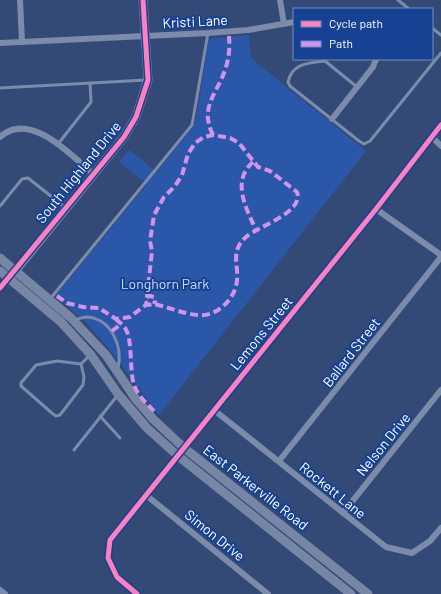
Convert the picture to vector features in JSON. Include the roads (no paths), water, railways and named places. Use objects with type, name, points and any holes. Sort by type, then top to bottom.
[{"type":"main road","name":"South Highland Drive","points":[[9,279],[124,137],[136,117],[148,80],[143,0]]},
{"type":"main road","name":"East Parkerville Road","points":[[0,258],[73,320],[106,355],[135,398],[153,419],[183,448],[368,594]]},
{"type":"main road","name":"East Parkerville Road","points":[[0,271],[47,309],[91,355],[118,394],[147,428],[177,455],[351,594]]},
{"type":"street","points":[[20,0],[22,42]]},
{"type":"street","points":[[280,0],[284,24]]},
{"type":"street","name":"Kristi Lane","points":[[0,43],[208,33],[248,30],[293,22]]},
{"type":"street","points":[[332,119],[373,67],[376,60]]},
{"type":"street","name":"Lemons Street","points":[[137,594],[117,577],[108,558],[110,540],[376,209],[441,125]]},
{"type":"street","points":[[0,137],[4,133],[16,130],[29,129],[39,131],[58,144],[93,174]]},
{"type":"street","points":[[432,137],[441,146]]},
{"type":"street","points":[[376,209],[441,256]]},
{"type":"street","name":"Ballard Street","points":[[279,461],[441,256]]},
{"type":"street","points":[[0,288],[9,279]]},
{"type":"street","name":"Nelson Drive","points":[[343,513],[441,390]]},
{"type":"street","name":"Rockett Lane","points":[[214,410],[386,548],[399,552],[412,553],[430,541],[441,528]]},
{"type":"street","name":"Simon Drive","points":[[146,495],[268,594]]},
{"type":"street","points":[[0,590],[5,594]]},
{"type":"lane","points":[[398,0],[408,8]]},
{"type":"lane","points":[[433,29],[441,35]]},
{"type":"lane","points":[[50,299],[192,125],[208,33]]},
{"type":"lane","points":[[358,87],[326,61],[297,66],[288,82],[290,86],[364,144],[370,141],[441,53]]},
{"type":"lane","points":[[0,88],[148,80]]},
{"type":"lane","points":[[58,144],[91,102],[90,83]]},
{"type":"lane","points":[[0,206],[22,179],[28,178],[66,208]]},
{"type":"lane","points":[[73,320],[87,317],[100,321],[113,333],[120,358],[117,371]]},
{"type":"lane","points":[[81,364],[84,377],[83,384],[60,415],[56,416],[52,414],[21,386],[21,383],[36,365],[57,361],[81,364],[91,355]]},
{"type":"lane","points":[[74,450],[118,394]]},
{"type":"lane","points":[[100,416],[120,438]]},
{"type":"park label","name":"Longhorn Park","points":[[165,283]]}]
